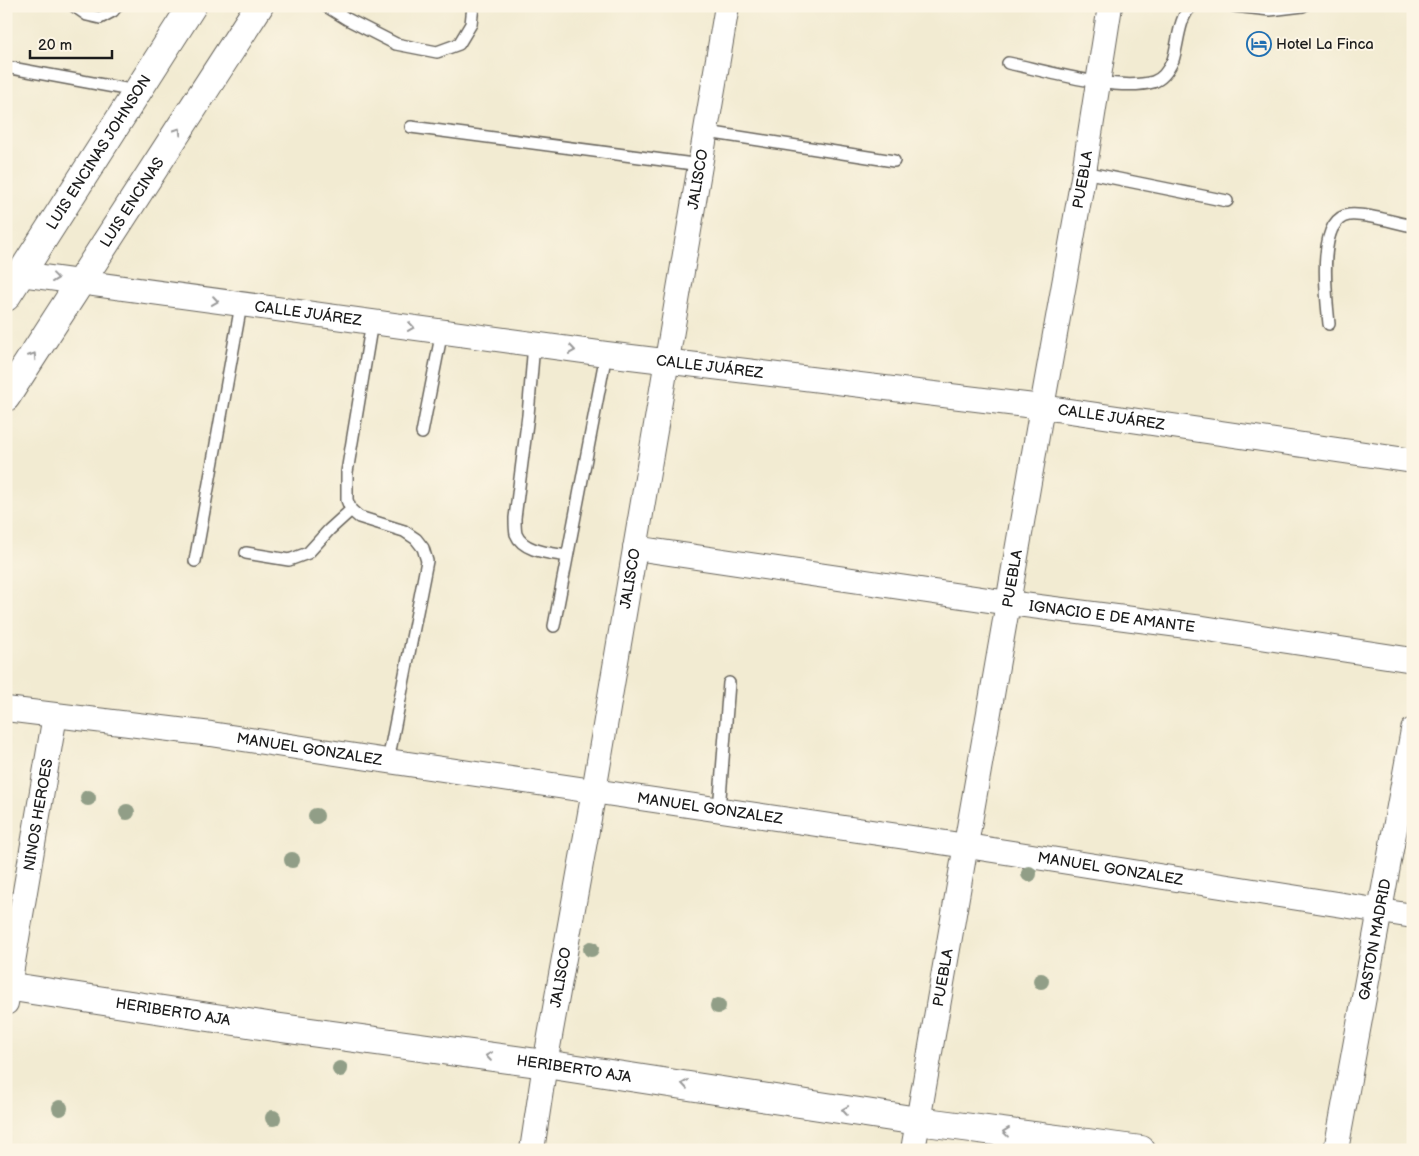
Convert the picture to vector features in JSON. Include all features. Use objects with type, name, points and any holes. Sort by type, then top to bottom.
[{"type":"main road","name":"LUIS ENCINAS JOHNSON","points":[[6,297],[14,273],[138,92],[192,6]]},
{"type":"main road","name":"LUIS ENCINAS","points":[[6,397],[82,282],[258,6]]},
{"type":"main road","name":"HERIBERTO AJA","points":[[7,992],[545,1064],[918,1121],[1141,1150]]},
{"type":"street","name":"JALISCO","points":[[532,1150],[545,1064],[668,361],[727,6]]},
{"type":"street","name":"PUEBLA","points":[[913,1150],[1084,172],[1110,6]]},
{"type":"street","name":"CALLE JUÁREZ","points":[[14,273],[606,354],[1042,407],[1413,461]]},
{"type":"street","name":"IGNACIO E DE AMANTE","points":[[635,548],[1009,603],[1202,628],[1413,660]]},
{"type":"street","name":"MANUEL GONZALEZ","points":[[6,709],[211,734],[967,846],[1413,916]]},
{"type":"street","name":"NINOS HEROES","points":[[7,992],[56,715]]},
{"type":"street","name":"GASTON MADRID","points":[[1336,1150],[1378,910],[1413,730]]},
{"type":"lane","points":[[74,6],[87,14],[100,18],[113,11],[116,6]]},
{"type":"lane","points":[[326,6],[396,44],[437,52],[459,44],[470,24],[473,6]]},
{"type":"lane","points":[[1008,63],[1098,82],[1134,84],[1154,82],[1165,75],[1173,60],[1183,22],[1189,8],[1192,6]]},
{"type":"lane","points":[[1234,6],[1270,10],[1303,6]]},
{"type":"lane","points":[[6,67],[138,92]]},
{"type":"lane","points":[[411,127],[701,165]]},
{"type":"lane","points":[[707,132],[894,161]]},
{"type":"lane","points":[[1084,172],[1227,200]]},
{"type":"lane","points":[[1329,324],[1325,268],[1327,245],[1337,220],[1347,215],[1413,226]]},
{"type":"lane","points":[[195,561],[241,305]]},
{"type":"lane","points":[[372,322],[347,472],[346,491],[351,510],[359,517],[404,531],[416,539],[423,548],[427,561],[388,761]]},
{"type":"lane","points":[[422,433],[442,331]]},
{"type":"lane","points":[[534,344],[528,415],[515,518],[516,535],[532,549],[567,556]]},
{"type":"lane","points":[[554,626],[606,354]]},
{"type":"lane","points":[[246,553],[289,560],[308,553],[351,510]]},
{"type":"lane","points":[[719,810],[729,683]]},
{"type":"place","name":"Hotel La Finca","points":[[1259,44]]}]
